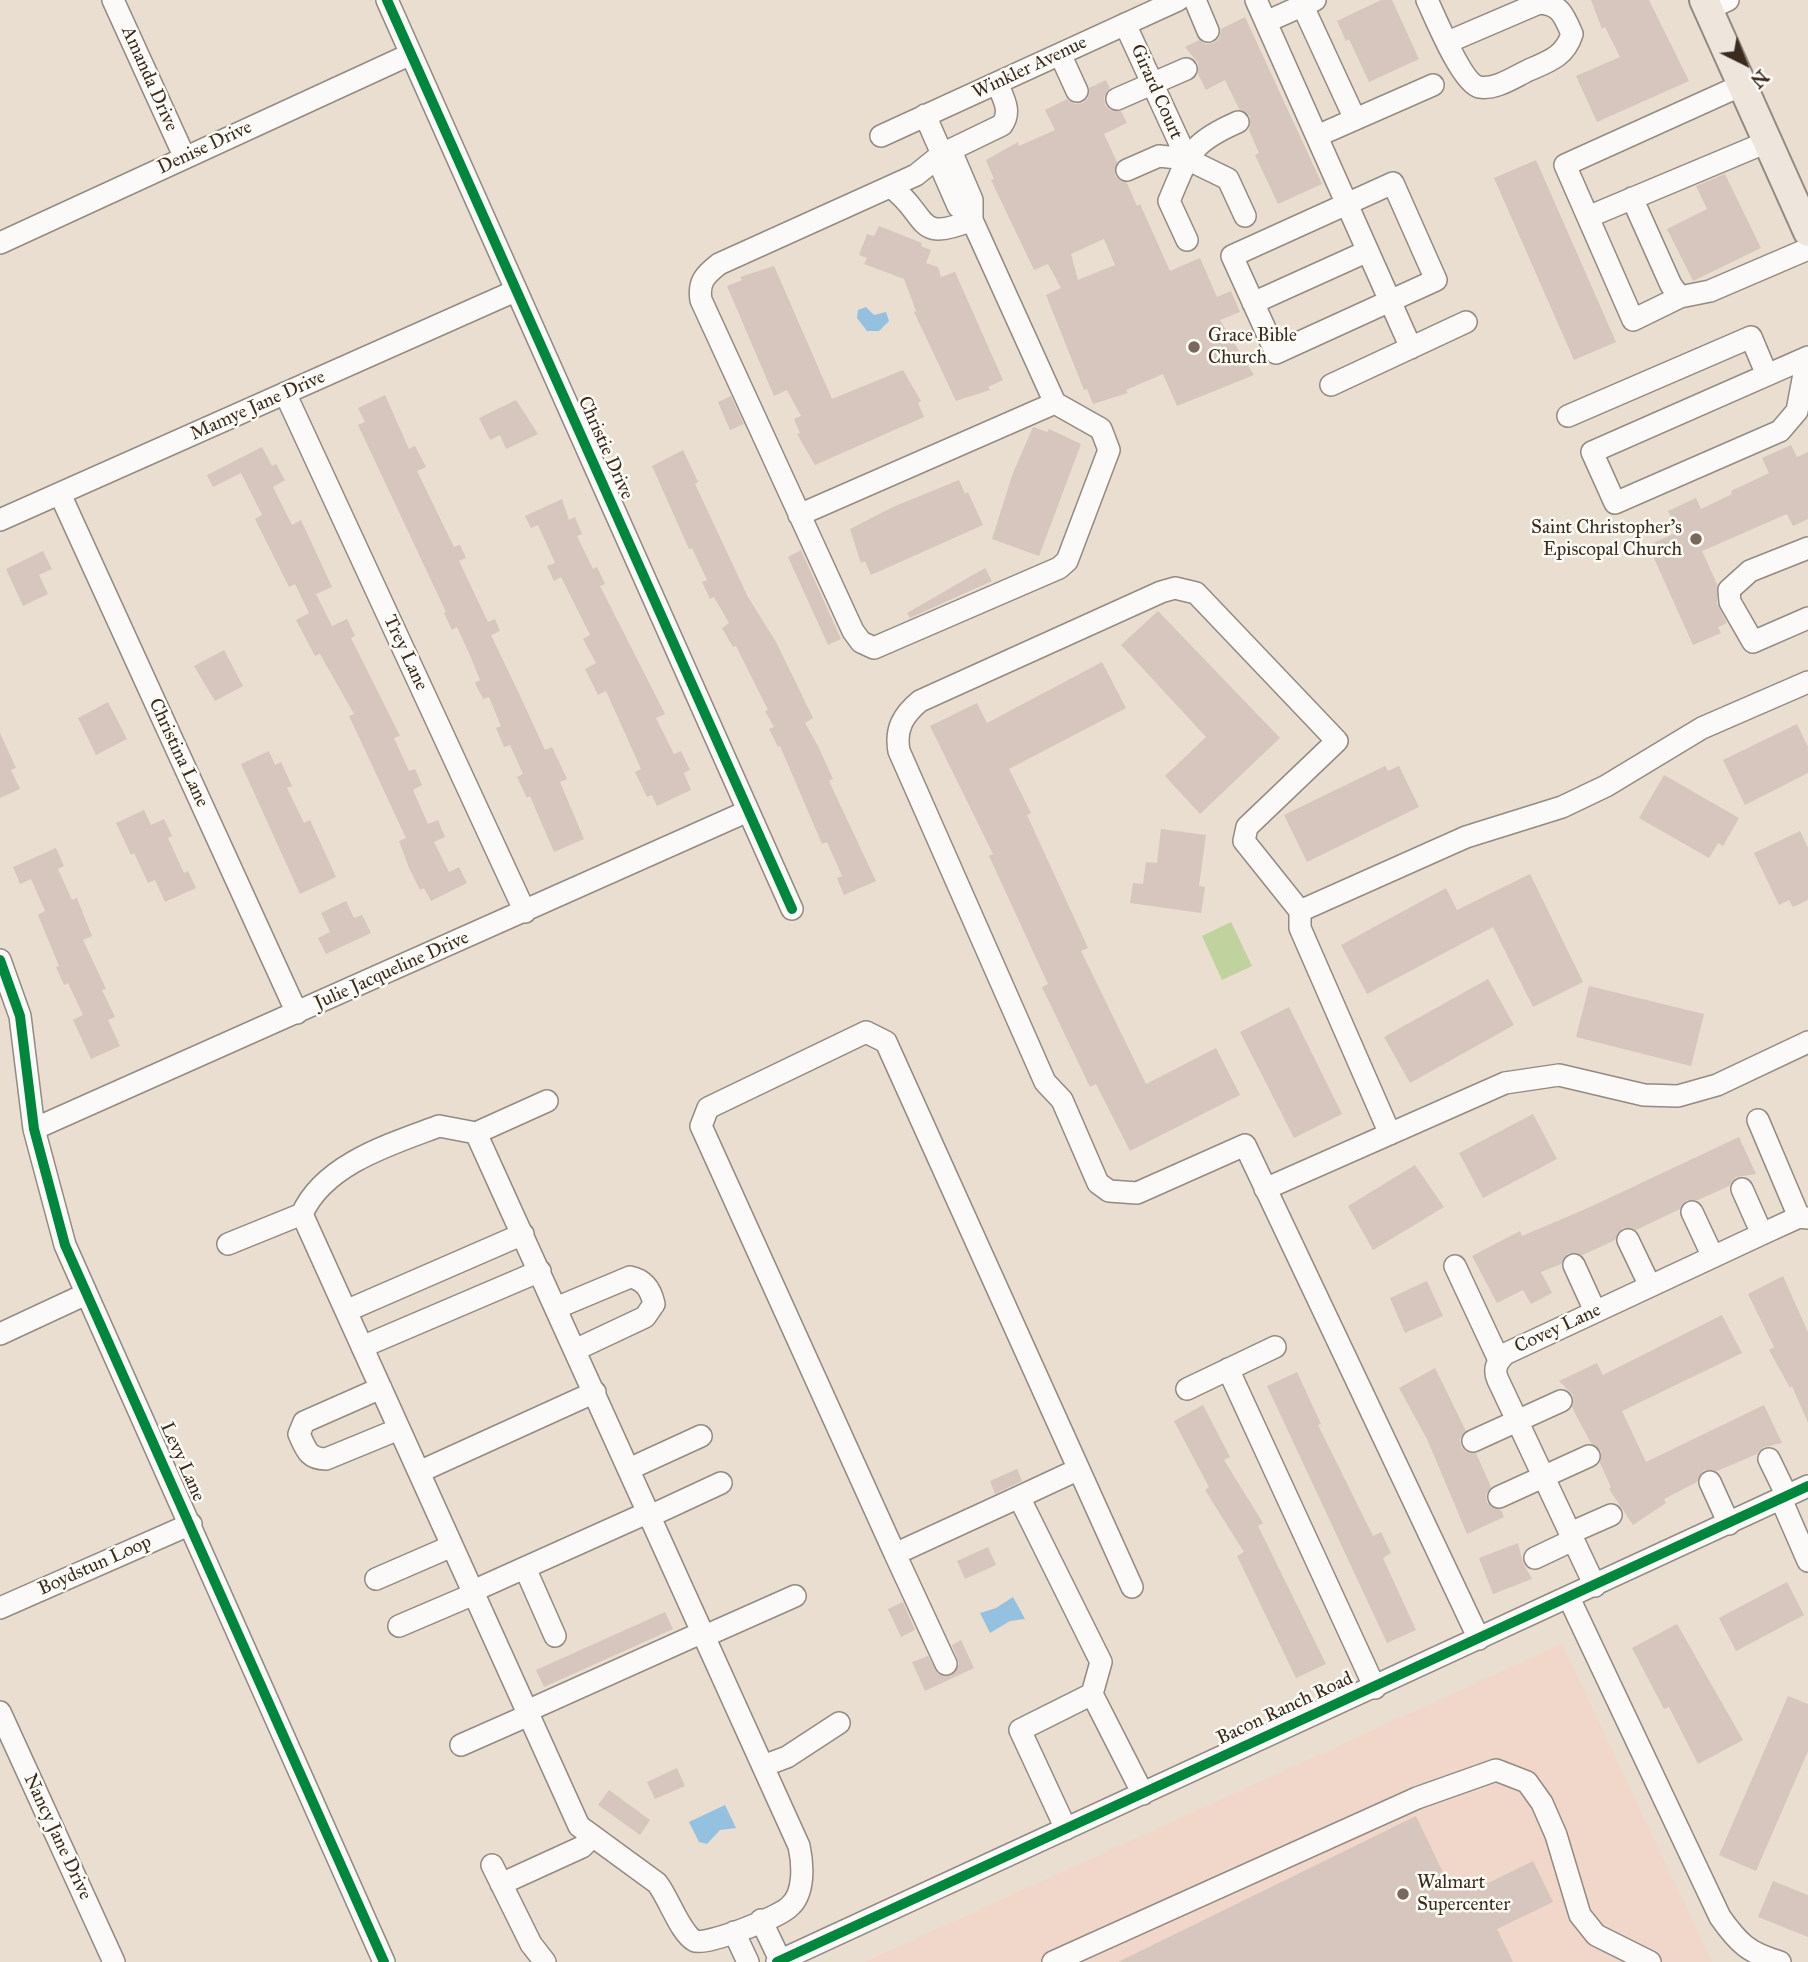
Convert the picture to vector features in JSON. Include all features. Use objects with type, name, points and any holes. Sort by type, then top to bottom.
[{"type":"main road","points":[[1714,3],[1742,85],[1808,232]]},
{"type":"street","name":"Amanda Drive","points":[[113,0],[185,158]]},
{"type":"street","name":"Christie Drive","points":[[387,0],[792,909]]},
{"type":"street","name":"Winkler Avenue","points":[[881,136],[1178,0]]},
{"type":"street","points":[[1195,0],[1208,31]]},
{"type":"street","points":[[1256,0],[1411,348]]},
{"type":"street","points":[[1427,0],[1448,43],[1467,79],[1477,87],[1495,86],[1560,56],[1568,47],[1572,34],[1563,13],[1554,4],[1539,3],[1448,43]]},
{"type":"street","points":[[1266,22],[1306,2],[1355,119]]},
{"type":"street","name":"Girard Court","points":[[1125,24],[1186,159]]},
{"type":"street","name":"Denise Drive","points":[[0,243],[411,54]]},
{"type":"street","points":[[1060,54],[1077,90]]},
{"type":"street","points":[[1117,99],[1186,69]]},
{"type":"street","points":[[925,116],[942,154],[954,158],[972,200],[972,220],[1055,403],[1101,429],[1109,450],[1067,561],[1059,568],[886,646],[874,648],[862,642],[853,631],[701,300],[699,287],[706,274],[719,264],[916,176],[942,154],[1002,125],[1007,118],[1007,109],[997,83]]},
{"type":"street","points":[[1317,136],[1433,85]]},
{"type":"street","points":[[1742,85],[1565,165],[1633,320],[1680,297],[1710,291],[1808,249]]},
{"type":"street","points":[[1187,240],[1169,201],[1186,159],[1206,136],[1238,122]]},
{"type":"street","points":[[1588,217],[1767,142]]},
{"type":"street","points":[[1127,170],[1159,156],[1186,159],[1228,178],[1245,216]]},
{"type":"street","points":[[1393,183],[1437,280],[1390,300],[1276,353],[1232,256],[1393,183]]},
{"type":"street","points":[[891,187],[932,229],[946,231],[972,220]]},
{"type":"street","points":[[1632,198],[1671,285],[1680,297]]},
{"type":"street","points":[[1253,303],[1368,251]]},
{"type":"street","name":"Mamye Jane Drive","points":[[0,520],[515,291]]},
{"type":"street","points":[[1331,385],[1466,322]]},
{"type":"street","points":[[1568,416],[1751,337],[1767,375]]},
{"type":"street","points":[[1807,357],[1797,411],[1780,431],[1615,503],[1592,452],[1807,357]]},
{"type":"street","name":"Trey Lane","points":[[285,393],[525,912]]},
{"type":"street","points":[[799,515],[1055,403]]},
{"type":"street","name":"Christina Lane","points":[[60,494],[297,1013]]},
{"type":"street","points":[[1808,548],[1750,570],[1729,590],[1730,602],[1753,642],[1808,618]]},
{"type":"street","points":[[1390,1134],[1300,928],[1300,911],[1244,841],[1247,827],[1337,741],[1196,593],[1186,588],[1161,592],[920,701],[907,712],[896,737],[899,751],[1045,1082],[1062,1100],[1098,1183],[1109,1191],[1137,1193],[1245,1145],[1479,1639]]},
{"type":"street","points":[[1300,911],[1466,837],[1562,807],[1606,786],[1702,728],[1808,682]]},
{"type":"street","name":"Julie Jacqueline Drive","points":[[34,1129],[748,811]]},
{"type":"street","name":"Levy Lane","points":[[0,960],[20,1016],[34,1129],[65,1245],[384,1962]]},
{"type":"street","points":[[946,1664],[701,1126],[708,1108],[866,1032],[886,1042],[1132,1587]]},
{"type":"street","points":[[1265,1189],[1522,1078],[1559,1075],[1644,1095],[1678,1096],[1717,1085],[1808,1042]]},
{"type":"street","points":[[228,1244],[302,1214],[317,1187],[334,1171],[439,1126],[476,1133],[547,1101]]},
{"type":"street","points":[[1758,1120],[1803,1217]]},
{"type":"street","points":[[302,1214],[579,1826],[657,1883],[666,1894],[687,1935],[697,1942],[712,1942],[789,1908],[798,1894],[802,1861],[799,1846],[476,1133]]},
{"type":"street","points":[[1742,1189],[1762,1234]]},
{"type":"street","points":[[1692,1212],[1713,1257]]},
{"type":"street","name":"Covey Lane","points":[[1595,1586],[1496,1374],[1499,1360],[1505,1354],[1595,1311],[1803,1217]]},
{"type":"street","points":[[346,1311],[523,1234]]},
{"type":"street","points":[[1628,1240],[1650,1286]]},
{"type":"street","points":[[1574,1265],[1595,1311]]},
{"type":"street","points":[[1455,1266],[1499,1360]]},
{"type":"street","points":[[362,1347],[540,1271]]},
{"type":"street","points":[[556,1308],[630,1277],[645,1283],[652,1296],[654,1304],[645,1317],[575,1350]]},
{"type":"street","points":[[0,1334],[86,1294]]},
{"type":"street","points":[[1187,1389],[1275,1347]]},
{"type":"street","points":[[1228,1370],[1375,1688]]},
{"type":"street","points":[[381,1388],[303,1422],[299,1434],[309,1454],[315,1459],[326,1459],[399,1429]]},
{"type":"street","points":[[419,1472],[595,1392]]},
{"type":"street","points":[[1473,1441],[1561,1401]]},
{"type":"street","points":[[629,1469],[701,1436]]},
{"type":"street","points":[[1499,1497],[1589,1456]]},
{"type":"street","points":[[1769,1459],[1808,1561]]},
{"type":"street","points":[[895,1554],[1077,1470]]},
{"type":"street","points":[[1710,1482],[1729,1524]]},
{"type":"street","points":[[399,1626],[721,1483]]},
{"type":"street","name":"Bacon Ranch Road","points":[[778,1961],[1375,1688],[1808,1486]]},
{"type":"street","points":[[1019,1497],[1101,1662],[1092,1694],[1143,1794]]},
{"type":"street","points":[[1535,1558],[1611,1514]]},
{"type":"street","name":"Boydstun Loop","points":[[0,1608],[191,1524]]},
{"type":"street","points":[[376,1579],[452,1546]]},
{"type":"street","points":[[525,1568],[555,1636]]},
{"type":"street","points":[[461,1745],[704,1634],[796,1596]]},
{"type":"street","points":[[1569,1598],[1720,1917],[1753,1954],[1780,1962]]},
{"type":"street","points":[[1066,1829],[1020,1730],[1092,1694]]},
{"type":"street","name":"Nancy Jane Drive","points":[[0,1712],[114,1962]]},
{"type":"street","points":[[763,1766],[787,1757],[839,1723]]},
{"type":"street","points":[[1053,1962],[1417,1798],[1496,1770],[1527,1782],[1542,1803],[1556,1835],[1580,1915],[1596,1935],[1650,1962]]},
{"type":"street","points":[[501,1884],[582,1847],[593,1836]]},
{"type":"street","points":[[492,1864],[531,1944],[545,1962]]},
{"type":"street","points":[[761,1920],[778,1961]]},
{"type":"street","points":[[734,1932],[748,1962]]},
{"type":"shaded area","points":[[1562,1644],[1712,1962],[865,1962]]},
{"type":"green space","points":[[1231,922],[1252,966],[1222,980],[1202,936]]},
{"type":"water","points":[[866,307],[874,315],[886,312],[889,321],[879,331],[867,331],[857,318],[858,310]]},
{"type":"water","points":[[1013,1597],[1025,1619],[1010,1621],[990,1633],[980,1613],[996,1608]]},
{"type":"water","points":[[725,1805],[736,1828],[720,1830],[707,1844],[699,1842],[689,1822]]},
{"type":"building","points":[[1381,0],[1392,0],[1419,59],[1369,82],[1349,39],[1346,41],[1337,21]]},
{"type":"building","points":[[1591,0],[1649,0],[1689,81],[1597,122],[1576,76],[1620,57],[1605,27],[1602,29]]},
{"type":"building","points":[[1245,17],[1322,184],[1278,204],[1255,155],[1259,153],[1249,130],[1250,116],[1239,109],[1225,80],[1206,90],[1198,74],[1198,63],[1185,47],[1199,40],[1206,44],[1214,43],[1219,38],[1221,29]]},
{"type":"building","points":[[1106,80],[1110,88],[1104,97],[1105,105],[1110,110],[1121,111],[1127,123],[1104,134],[1117,162],[1115,176],[1127,183],[1137,206],[1140,204],[1170,271],[1200,258],[1217,297],[1231,291],[1240,312],[1220,320],[1254,375],[1177,406],[1163,374],[1126,390],[1128,393],[1093,404],[1087,389],[1084,390],[1046,295],[1061,288],[1048,264],[1034,270],[991,180],[994,179],[986,160],[1018,142],[1019,146],[1055,130],[1045,110],[1067,99],[1075,104],[1083,103],[1088,98],[1089,88]],"holes":[[[1104,239],[1115,265],[1078,280],[1071,254]]]},
{"type":"building","points":[[1536,160],[1616,342],[1574,360],[1494,178]]},
{"type":"building","points":[[1725,174],[1761,248],[1693,281],[1667,229],[1707,209],[1696,186]]},
{"type":"building","points":[[879,226],[922,243],[921,246],[931,250],[926,263],[938,267],[941,277],[955,272],[1003,380],[988,387],[990,390],[956,401],[914,312],[916,311],[904,279],[864,264],[867,258],[859,255],[867,234],[874,236]]},
{"type":"building","points":[[774,266],[832,399],[903,370],[921,401],[918,403],[924,417],[815,465],[797,434],[800,433],[794,419],[801,416],[787,390],[774,396],[727,286],[742,280],[740,277]]},
{"type":"building","points":[[385,395],[409,449],[415,446],[426,467],[417,471],[454,547],[460,545],[466,558],[459,561],[488,622],[495,619],[500,631],[491,635],[545,750],[552,747],[567,779],[560,782],[584,839],[554,852],[530,796],[527,798],[517,777],[523,774],[510,745],[504,747],[496,728],[501,726],[489,697],[483,699],[475,683],[480,680],[457,627],[452,630],[358,425],[365,422],[358,408]]},
{"type":"building","points":[[731,396],[744,424],[730,430],[718,402]]},
{"type":"building","points":[[516,400],[538,434],[506,449],[500,435],[490,440],[479,418]]},
{"type":"building","points":[[1033,427],[1047,432],[1049,429],[1081,444],[1039,556],[992,539],[1013,473]]},
{"type":"building","name":"Saint Christopher's Episcopal Church","points":[[1791,445],[1797,457],[1808,452],[1808,519],[1793,526],[1787,514],[1702,551],[1717,584],[1717,604],[1727,623],[1718,627],[1721,633],[1693,645],[1648,545],[1678,532],[1668,511],[1696,498],[1701,509],[1732,494],[1731,491],[1769,473],[1762,458]]},
{"type":"building","points":[[262,447],[272,466],[276,464],[285,480],[273,487],[292,525],[301,520],[332,587],[316,594],[332,626],[347,619],[355,636],[351,638],[400,736],[394,738],[409,771],[415,769],[422,785],[413,790],[428,824],[438,820],[445,837],[434,842],[449,872],[459,867],[467,883],[431,901],[424,888],[420,890],[409,868],[399,841],[406,838],[349,716],[354,714],[320,654],[315,656],[296,620],[309,613],[295,584],[289,587],[255,519],[262,515],[241,473],[213,487],[207,475]]},
{"type":"building","points":[[683,450],[698,482],[695,484],[748,597],[776,642],[813,718],[805,723],[833,779],[829,781],[876,881],[844,895],[837,878],[842,876],[827,842],[822,844],[780,746],[778,747],[769,729],[774,727],[765,711],[768,710],[736,646],[733,647],[722,628],[729,623],[714,597],[710,599],[702,582],[707,580],[692,548],[689,549],[652,466]]},
{"type":"building","points":[[959,480],[965,494],[968,492],[983,525],[871,575],[865,561],[861,563],[850,529],[893,507]]},
{"type":"building","points":[[562,499],[569,520],[575,517],[582,534],[577,536],[593,569],[597,567],[605,584],[600,586],[665,714],[656,718],[674,754],[681,751],[690,770],[684,773],[691,790],[657,806],[652,795],[647,797],[635,772],[641,769],[606,691],[598,695],[585,669],[596,663],[583,639],[590,635],[561,577],[554,581],[547,566],[555,563],[538,525],[531,528],[525,516]]},
{"type":"building","points":[[801,550],[841,639],[828,645],[788,557]]},
{"type":"building","points":[[43,551],[52,569],[39,575],[48,594],[23,606],[6,569]]},
{"type":"building","points":[[985,568],[992,581],[910,618],[907,613]]},
{"type":"building","points":[[1158,611],[1280,738],[1200,814],[1165,776],[1206,737],[1121,645]]},
{"type":"building","points":[[224,650],[243,686],[215,701],[194,666]]},
{"type":"building","points":[[1102,662],[1126,708],[1009,769],[1031,813],[1027,815],[1088,948],[1081,951],[1146,1084],[1216,1048],[1240,1095],[1130,1151],[1096,1084],[1090,1087],[1042,987],[1048,984],[989,856],[993,854],[930,726],[977,703],[987,723]]},
{"type":"building","points":[[108,702],[127,739],[96,755],[78,718]]},
{"type":"building","points":[[1797,724],[1808,747],[1808,773],[1745,805],[1723,760]]},
{"type":"building","points":[[0,733],[16,768],[11,770],[20,789],[0,798]]},
{"type":"building","points":[[269,751],[275,765],[281,762],[292,786],[287,788],[304,823],[310,820],[336,877],[300,894],[241,764]]},
{"type":"building","points":[[1385,766],[1388,771],[1399,766],[1419,807],[1307,862],[1284,815]]},
{"type":"building","points":[[1664,775],[1739,818],[1723,846],[1718,843],[1709,858],[1639,818]]},
{"type":"building","points":[[144,810],[151,825],[164,819],[172,836],[168,838],[184,873],[188,871],[196,888],[165,902],[155,880],[148,883],[116,823]]},
{"type":"building","points":[[1161,829],[1206,835],[1199,886],[1205,887],[1201,913],[1130,903],[1133,883],[1143,884],[1146,862],[1157,863]]},
{"type":"building","points":[[1800,831],[1808,848],[1808,900],[1793,907],[1789,900],[1779,905],[1754,853]]},
{"type":"building","points":[[56,848],[64,866],[58,869],[72,900],[77,898],[92,936],[83,940],[106,989],[102,990],[115,1017],[108,1020],[120,1046],[91,1059],[73,1020],[83,1015],[68,983],[64,985],[38,915],[45,911],[31,879],[20,884],[13,867]]},
{"type":"building","points":[[1530,874],[1583,982],[1533,1007],[1493,927],[1367,994],[1341,945],[1446,888],[1457,910]]},
{"type":"building","points":[[346,901],[354,918],[362,915],[371,933],[326,954],[318,938],[330,932],[321,913]]},
{"type":"building","points":[[1488,979],[1514,1025],[1410,1083],[1384,1037]]},
{"type":"building","points":[[1589,986],[1704,1014],[1691,1066],[1576,1037]]},
{"type":"building","points":[[1289,1007],[1342,1114],[1294,1138],[1240,1032]]},
{"type":"building","points":[[1533,1114],[1557,1159],[1483,1198],[1459,1153]]},
{"type":"building","points":[[1739,1137],[1756,1174],[1736,1177],[1729,1186],[1698,1200],[1687,1200],[1680,1209],[1636,1230],[1623,1228],[1615,1240],[1582,1255],[1568,1253],[1561,1264],[1541,1272],[1552,1293],[1531,1304],[1523,1290],[1497,1303],[1472,1256],[1520,1231],[1522,1236],[1590,1207]]},
{"type":"building","points":[[1415,1165],[1444,1207],[1373,1250],[1348,1206]]},
{"type":"building","points":[[1783,1276],[1808,1332],[1808,1423],[1792,1386],[1790,1388],[1769,1350],[1774,1347],[1748,1294]]},
{"type":"building","points":[[1427,1281],[1443,1316],[1405,1333],[1390,1298]]},
{"type":"building","points":[[1722,1315],[1742,1353],[1622,1411],[1646,1462],[1764,1405],[1782,1443],[1764,1447],[1757,1454],[1717,1471],[1704,1470],[1697,1482],[1664,1499],[1666,1503],[1633,1525],[1609,1489],[1611,1487],[1600,1463],[1601,1451],[1591,1443],[1572,1407],[1573,1395],[1559,1381],[1597,1363],[1603,1375]]},
{"type":"building","points":[[1435,1368],[1466,1431],[1460,1439],[1461,1447],[1466,1452],[1476,1453],[1491,1487],[1486,1495],[1487,1503],[1501,1510],[1504,1517],[1467,1534],[1427,1439],[1399,1388]]},
{"type":"building","points":[[1297,1372],[1321,1424],[1318,1425],[1373,1536],[1381,1532],[1391,1553],[1383,1558],[1416,1630],[1387,1643],[1267,1386]]},
{"type":"building","points":[[1203,1405],[1230,1457],[1224,1460],[1263,1523],[1258,1526],[1326,1664],[1296,1678],[1237,1556],[1244,1552],[1205,1490],[1209,1487],[1174,1421]]},
{"type":"building","points":[[1017,1469],[1022,1481],[995,1494],[990,1481]]},
{"type":"building","points":[[1518,1543],[1523,1563],[1532,1579],[1493,1594],[1479,1558]]},
{"type":"building","points":[[988,1547],[996,1565],[965,1579],[957,1561]]},
{"type":"building","points":[[1787,1582],[1804,1615],[1736,1651],[1719,1618]]},
{"type":"building","points":[[903,1602],[915,1630],[901,1637],[888,1609]]},
{"type":"building","points":[[665,1612],[673,1629],[544,1687],[536,1670]]},
{"type":"building","points":[[1677,1624],[1743,1740],[1698,1764],[1669,1707],[1664,1709],[1632,1648]]},
{"type":"building","points":[[961,1640],[974,1668],[925,1691],[912,1662],[928,1656],[938,1674],[951,1676],[959,1664],[952,1645]]},
{"type":"building","points":[[1788,1696],[1808,1704],[1808,1751],[1756,1871],[1719,1855]]},
{"type":"building","points":[[677,1768],[685,1786],[655,1799],[647,1782]]},
{"type":"building","points":[[609,1790],[650,1820],[640,1835],[598,1805]]},
{"type":"building","name":"Walmart Supercenter","points":[[1416,1816],[1448,1883],[1475,1878],[1480,1887],[1533,1861],[1553,1902],[1497,1929],[1513,1962],[1118,1962]]},
{"type":"building","points":[[1773,1881],[1808,1895],[1808,1937],[1758,1917]]},
{"type":"cycle path","points":[[387,0],[792,909]]},
{"type":"cycle path","points":[[0,960],[20,1016],[34,1129],[65,1245],[384,1962]]},
{"type":"cycle path","points":[[777,1962],[1808,1486]]},
{"type":"place","name":"Grace Bible Church","points":[[1194,347]]},
{"type":"place","name":"Saint Christopher's Episcopal Church","points":[[1696,539]]},
{"type":"place","name":"Walmart Supercenter","points":[[1403,1894]]}]
